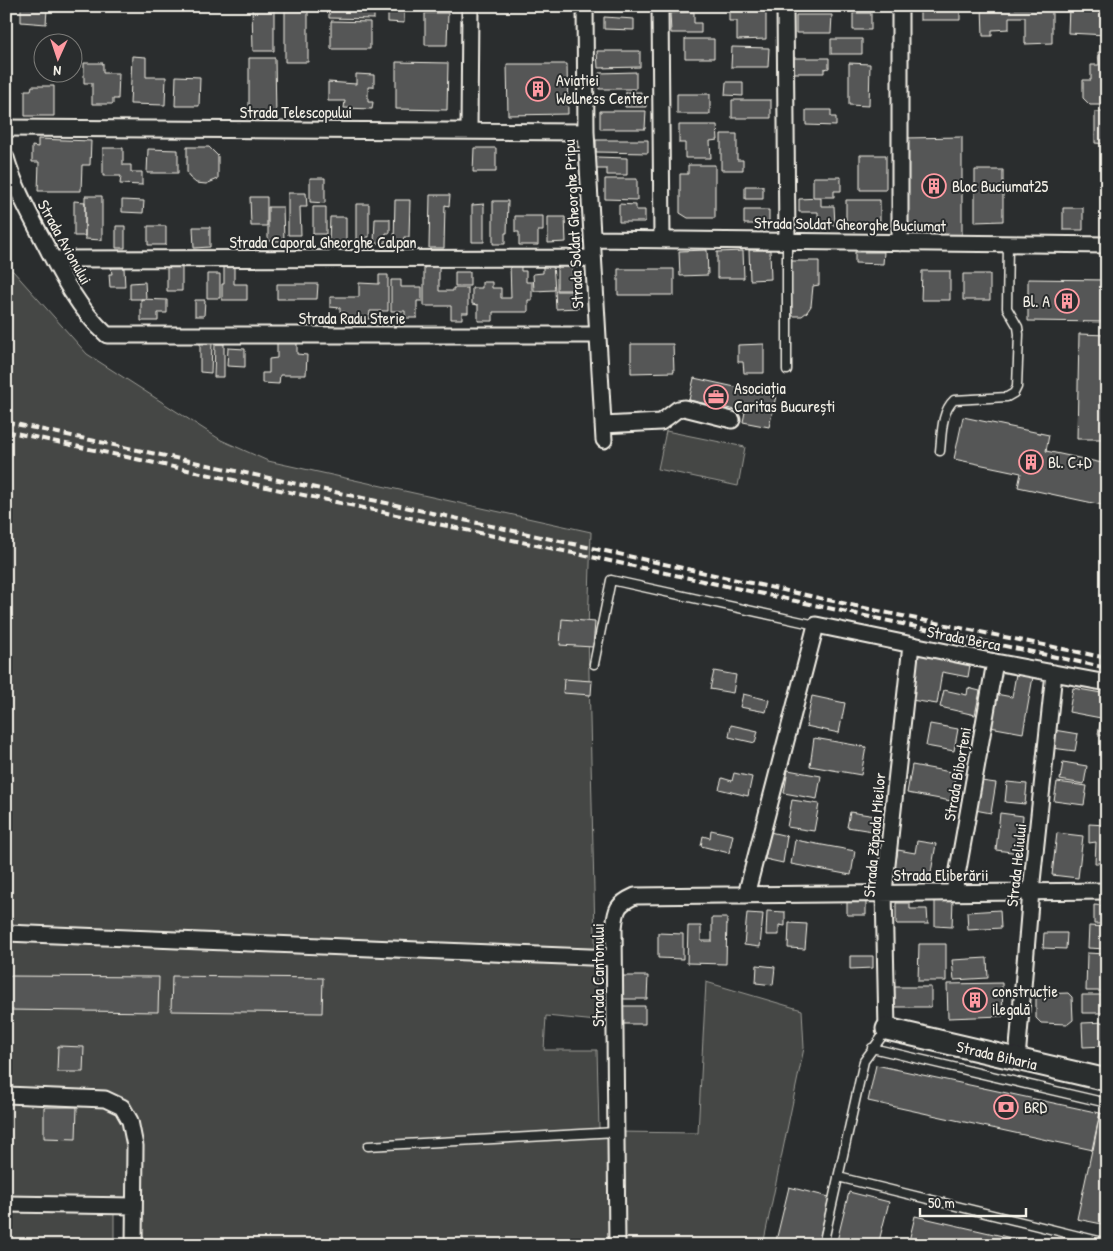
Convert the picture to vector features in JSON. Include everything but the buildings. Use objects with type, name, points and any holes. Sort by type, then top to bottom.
[{"type":"street","points":[[468,131],[470,6]]},
{"type":"street","name":"Strada Soldat Gheorghe Pripu","points":[[585,6],[586,132],[604,432],[662,422],[678,409],[684,408],[732,420]]},
{"type":"street","points":[[660,6],[662,239]]},
{"type":"street","points":[[785,6],[787,241]]},
{"type":"street","points":[[900,6],[900,243]]},
{"type":"street","name":"Strada Telescopului","points":[[6,128],[586,132]]},
{"type":"street","name":"Strada Avionului","points":[[6,158],[23,202],[53,259],[84,311],[107,335]]},
{"type":"street","name":"Strada Soldat Gheorghe Buciumat","points":[[592,238],[1107,245]]},
{"type":"street","name":"Strada Caporal Gheorghe Calpan","points":[[53,259],[593,258]]},
{"type":"street","name":"Strada Radu Sterie","points":[[107,335],[597,334]]},
{"type":"street","points":[[746,894],[816,624]]},
{"type":"street","name":"Strada Berca","points":[[816,624],[1054,674],[1107,683]]},
{"type":"street","name":"Strada Zăpada Mieilor","points":[[887,1029],[884,892],[911,645]]},
{"type":"street","name":"Strada Biborțeni","points":[[954,892],[995,662]]},
{"type":"street","name":"Strada Heliului","points":[[1017,1059],[1031,891],[1054,674]]},
{"type":"street","name":"Strada Eliberării","points":[[746,894],[1107,891]]},
{"type":"street","name":"Strada Cantonului","points":[[617,1245],[614,958],[616,913],[622,901],[635,896],[746,894]]},
{"type":"street","points":[[6,933],[614,958]]},
{"type":"street","name":"Strada Biharia","points":[[887,1029],[1107,1080]]},
{"type":"street","points":[[6,1095],[105,1100],[122,1108],[130,1121],[135,1146],[134,1245]]},
{"type":"street","points":[[6,1204],[134,1206]]},
{"type":"lane","points":[[787,241],[787,370]]},
{"type":"lane","points":[[940,450],[945,413],[954,400],[1007,398],[1014,393],[1017,387],[1020,334],[1007,308],[1008,244]]},
{"type":"lane","points":[[594,664],[612,580],[816,624]]},
{"type":"lane","points":[[823,1245],[864,1061],[887,1029]]},
{"type":"lane","points":[[872,1048],[1107,1103]]},
{"type":"lane","points":[[368,1146],[616,1132]]},
{"type":"lane","points":[[838,1177],[1107,1243]]},
{"type":"shaded area","points":[[6,269],[13,271],[87,354],[221,440],[268,461],[591,532],[588,631],[597,1021],[546,1016],[544,1050],[597,1050],[599,1128],[616,1132],[698,1133],[706,982],[802,1010],[804,1048],[763,1245],[139,1245],[139,1201],[6,1198]]},
{"type":"shaded area","points":[[666,431],[745,447],[738,486],[658,469]]},
{"type":"shaded area","points":[[6,1211],[114,1211],[114,1245],[6,1245]]},
{"type":"railway","points":[[6,422],[883,612],[1107,658]]},
{"type":"railway","points":[[6,431],[1107,668]]},
{"type":"place","name":"Aviației Wellness Center","points":[[538,89]]},
{"type":"place","name":"Bloc Buciumat25","points":[[934,186]]},
{"type":"place","name":"Bl. A","points":[[1067,301]]},
{"type":"place","name":"Asociația Caritas București","points":[[716,397]]},
{"type":"place","name":"Bl. C+D","points":[[1031,462]]},
{"type":"place","name":"construcție ilegală","points":[[975,1000]]},
{"type":"place","name":"BRD","points":[[1006,1107]]}]
